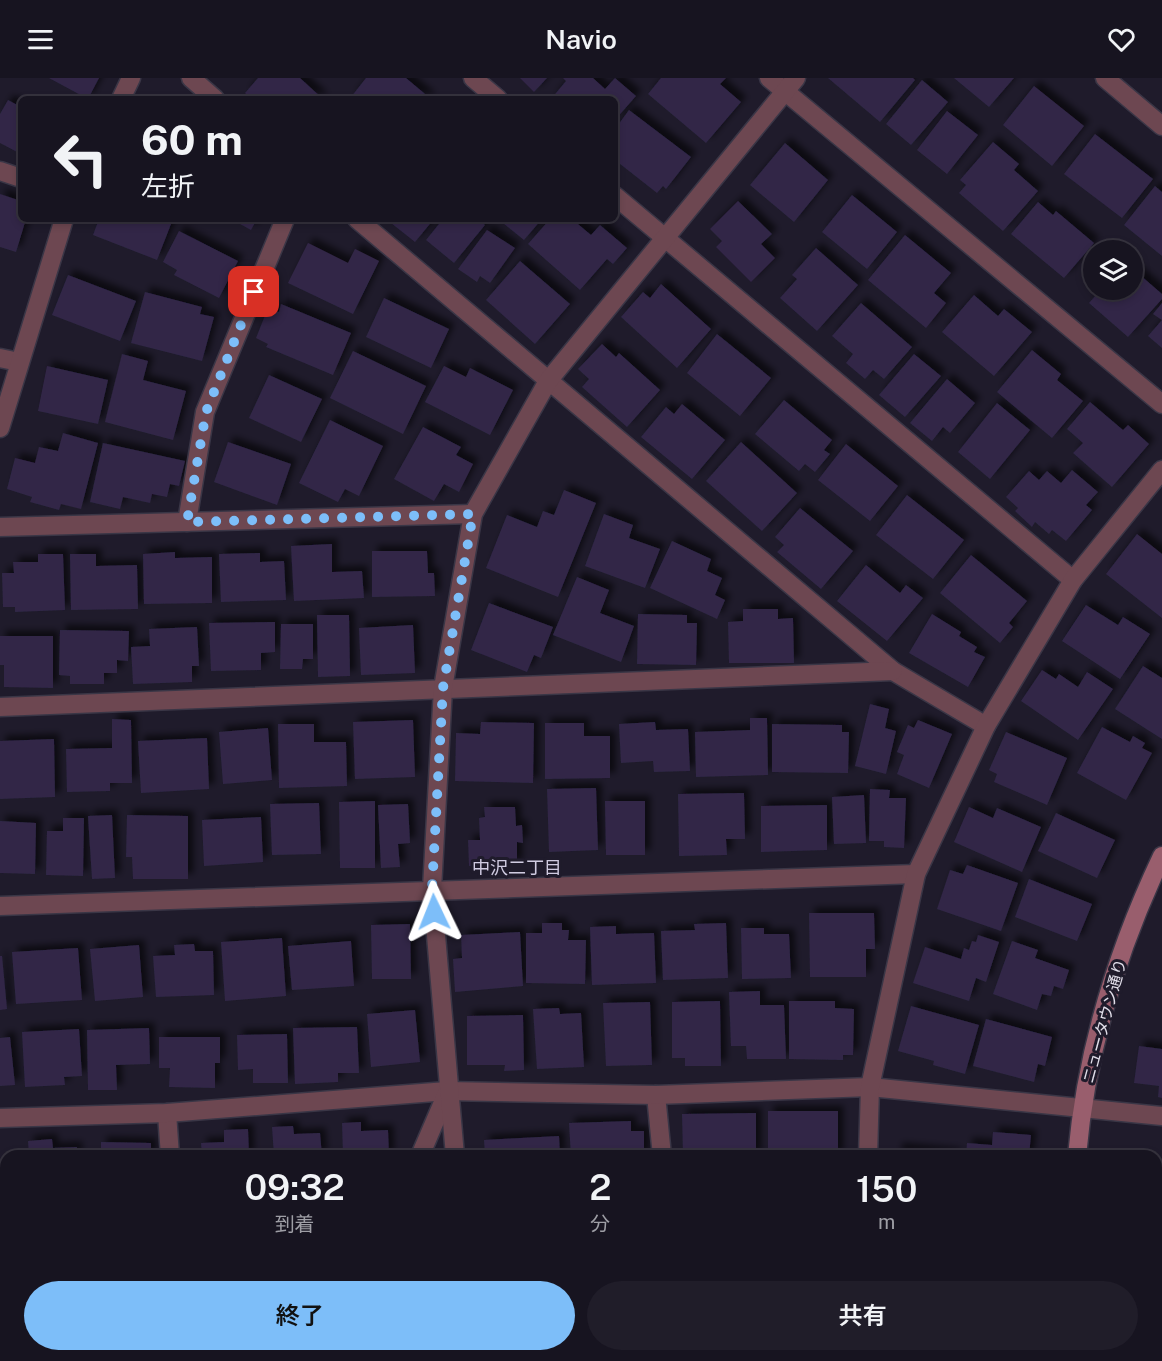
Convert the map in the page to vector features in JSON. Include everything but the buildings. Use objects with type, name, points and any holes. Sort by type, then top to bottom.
[{"type":"street","points":[[122,96],[131,78]]},
{"type":"street","points":[[191,78],[212,96]]},
{"type":"street","points":[[473,78],[494,96]]},
{"type":"street","points":[[769,78],[791,85],[1162,404]]},
{"type":"street","points":[[1105,78],[1162,126]]},
{"type":"street","points":[[454,1150],[447,1091],[432,889],[443,688],[473,514],[548,381],[791,85]]},
{"type":"street","points":[[0,171],[18,177]]},
{"type":"street","points":[[618,199],[1073,580]]},
{"type":"street","points":[[0,428],[63,222]]},
{"type":"street","points":[[187,522],[206,412],[284,222]]},
{"type":"street","points":[[361,222],[893,671],[986,726]]},
{"type":"street","points":[[0,358],[19,362]]},
{"type":"street","points":[[868,1150],[870,1087],[916,874],[986,726],[1073,580],[1162,470]]},
{"type":"street","points":[[0,526],[473,514]]},
{"type":"street","points":[[0,707],[893,671]]},
{"type":"street","name":"ニュータウン通り","points":[[1078,1150],[1081,1108],[1103,1010],[1125,940],[1162,856]]},
{"type":"street","points":[[0,906],[432,889],[916,874]]},
{"type":"street","points":[[0,1118],[167,1113],[447,1091],[657,1095],[870,1087],[1162,1116]]},
{"type":"street","points":[[422,1150],[447,1091]]},
{"type":"street","points":[[657,1095],[662,1150]]},
{"type":"street","points":[[167,1113],[170,1150]]},
{"type":"district","name":"中沢二丁目","points":[[517,868]]},
{"type":"route","points":[[254,292],[206,412],[187,522],[473,514],[443,688],[432,889],[434,912]]}]
